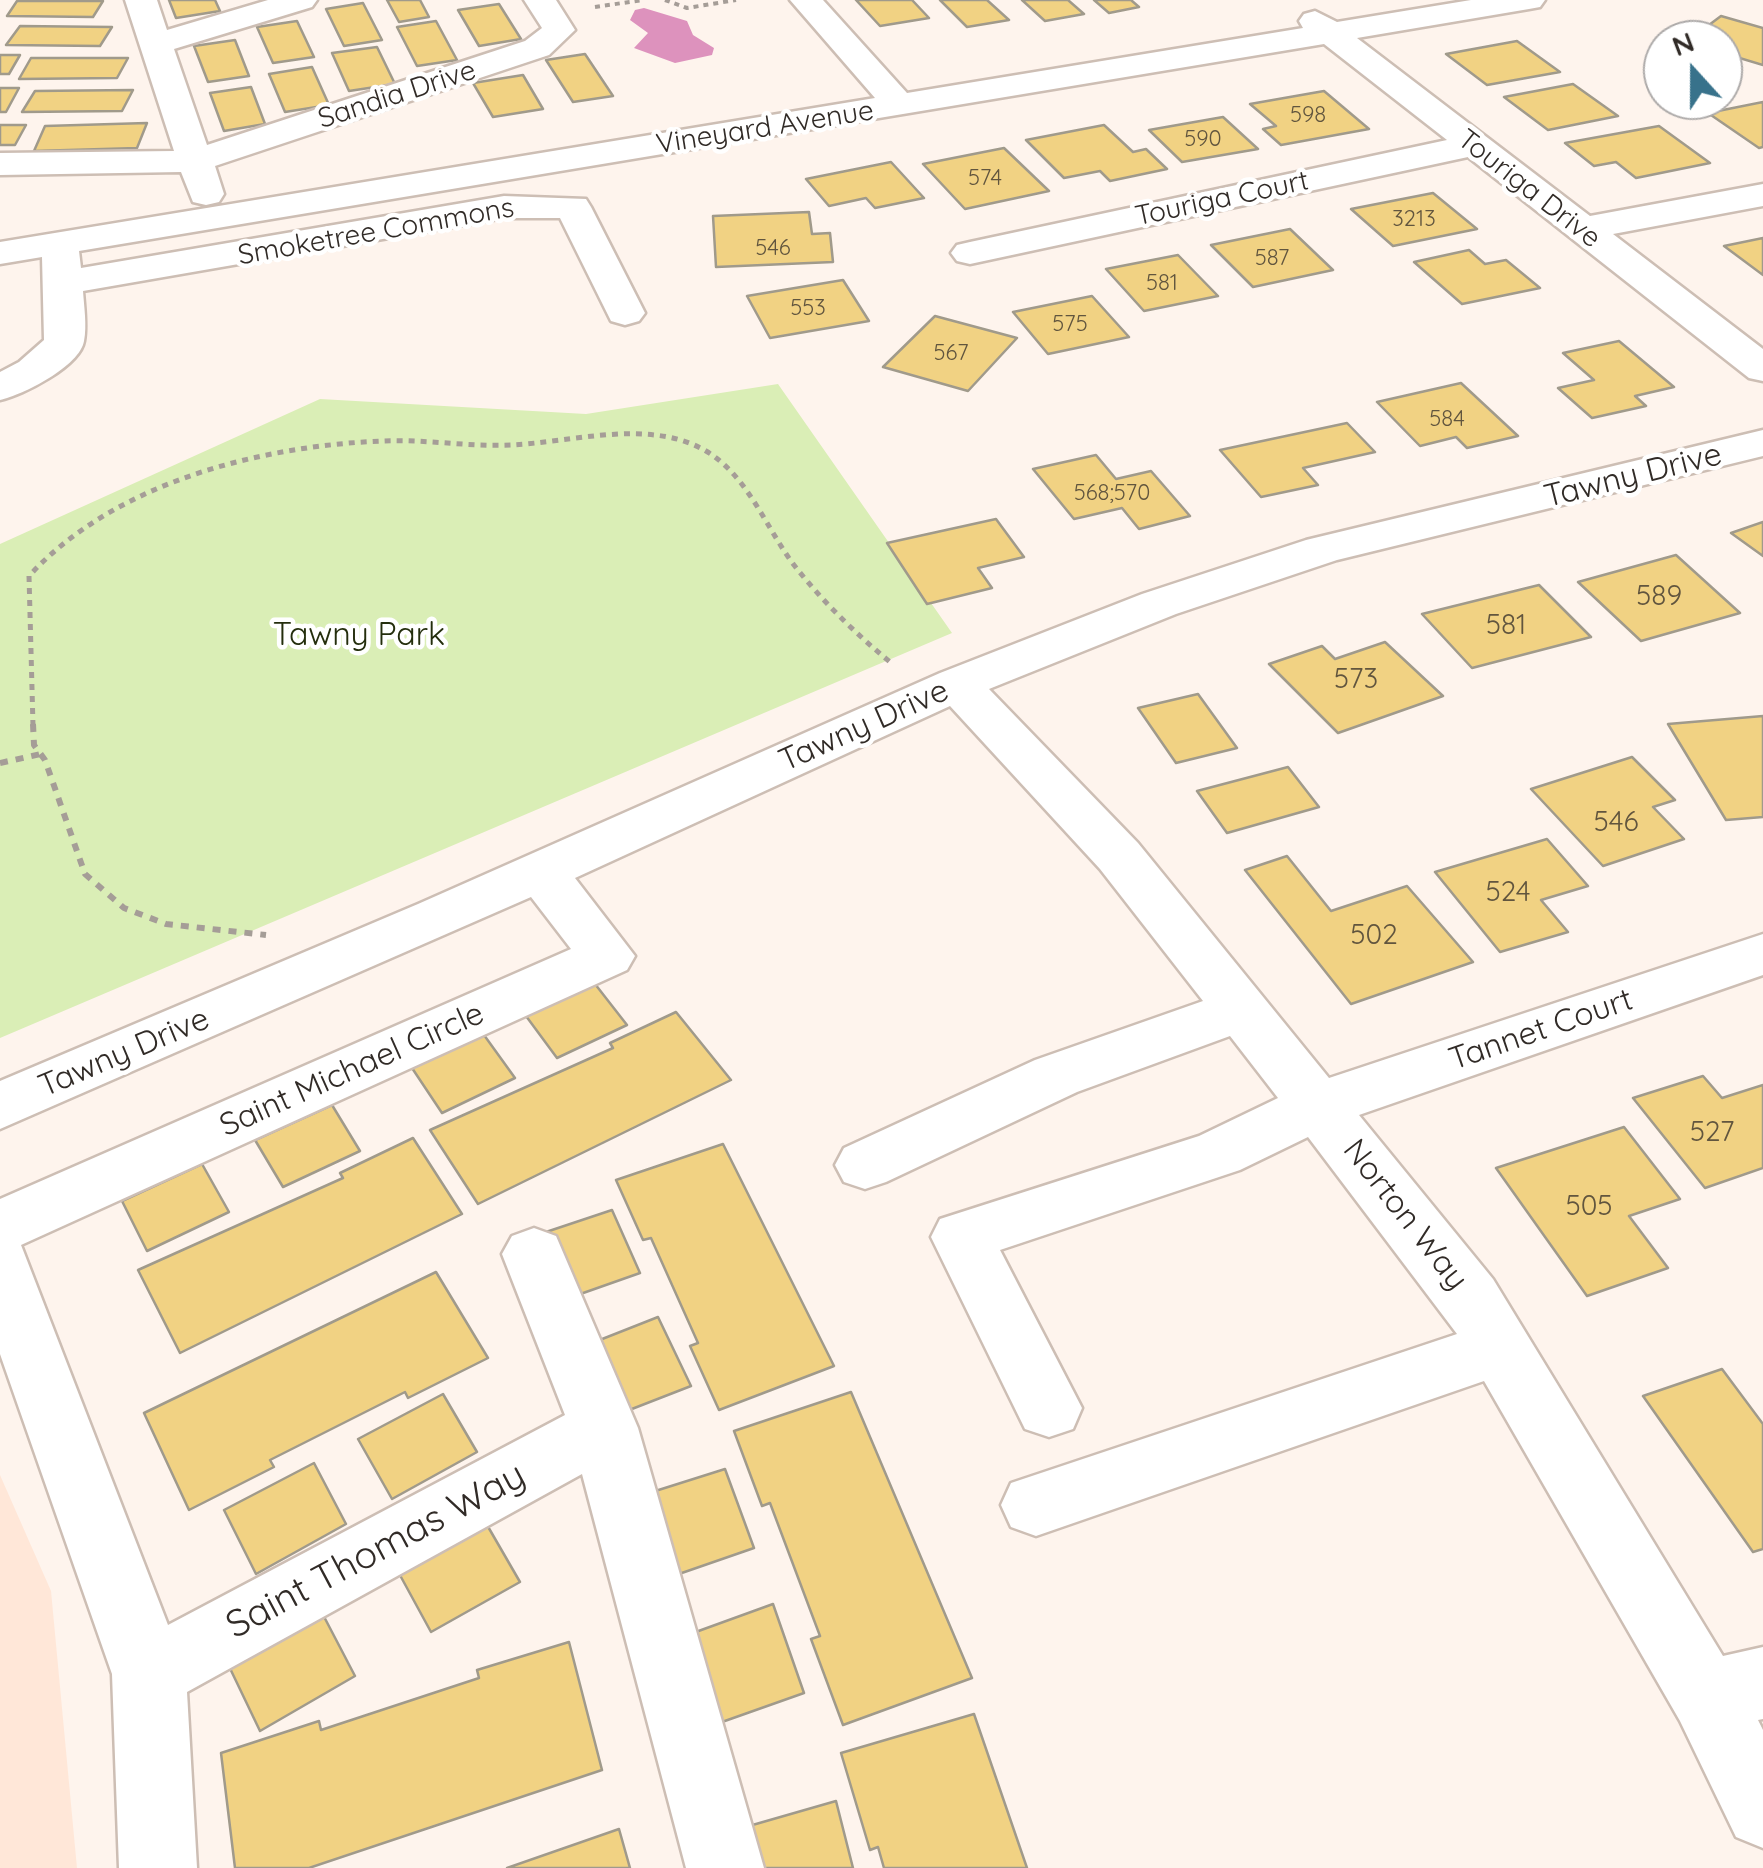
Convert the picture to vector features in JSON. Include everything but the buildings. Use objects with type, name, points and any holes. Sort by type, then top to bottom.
[{"type":"street","points":[[0,164],[204,189],[142,0]]},
{"type":"street","points":[[156,44],[301,0]]},
{"type":"street","name":"Sandia Drive","points":[[204,189],[537,48],[559,30],[540,0]]},
{"type":"street","points":[[806,0],[900,106]]},
{"type":"street","name":"Vineyard Avenue","points":[[204,189],[900,106],[1310,12],[1529,0]]},
{"type":"street","name":"Touriga Drive","points":[[1310,12],[1763,370]]},
{"type":"street","name":"Vineyard Avenue","points":[[0,253],[54,231],[204,189],[913,70]]},
{"type":"street","name":"Touriga Court","points":[[970,253],[1474,145]]},
{"type":"street","points":[[1581,229],[1763,195]]},
{"type":"street","name":"Smoketree Commons","points":[[64,283],[504,207],[573,207],[625,312]]},
{"type":"street","name":"Vineyard Avenue","points":[[0,227],[54,231]]},
{"type":"street","points":[[0,388],[33,371],[64,344],[64,283],[54,231]]},
{"type":"street","name":"Tawny Drive","points":[[0,1106],[541,872],[957,684],[1158,604],[1322,550],[1763,443]]},
{"type":"street","name":"Norton Way","points":[[957,684],[1120,856],[1470,1298],[1500,1348],[1735,1690],[1763,1810]]},
{"type":"street","name":"Saint Michael Circle","points":[[0,1227],[606,956],[541,872]]},
{"type":"street","name":"Tannet Court","points":[[1049,1408],[962,1238],[1219,1153],[1319,1105],[1763,954]]},
{"type":"street","points":[[864,1165],[1056,1076],[1243,1009]]},
{"type":"street","points":[[534,1254],[604,1428],[725,1868]]},
{"type":"street","points":[[0,1264],[149,1674],[158,1868]]},
{"type":"street","points":[[1036,1504],[1500,1348]]},
{"type":"street","name":"Saint Thomas Way","points":[[149,1674],[604,1428]]},
{"type":"path","points":[[664,0],[687,8],[736,0]]},
{"type":"path","points":[[270,935],[166,924],[124,908],[85,874],[42,754],[34,745],[29,576],[54,546],[110,511],[153,492],[254,460],[347,444],[498,446],[621,436],[666,438],[705,450],[732,473],[794,564],[890,663]]},
{"type":"path","points":[[0,763],[42,754]]},
{"type":"shaded area","points":[[644,8],[687,21],[693,35],[714,48],[712,55],[675,63],[634,48],[648,33],[630,20],[635,10]]},
{"type":"shaded area","points":[[0,1475],[51,1591],[77,1868],[0,1868]]},
{"type":"green space","name":"Tawny Park","points":[[778,384],[952,633],[0,1038],[0,544],[320,399],[586,414]]}]
